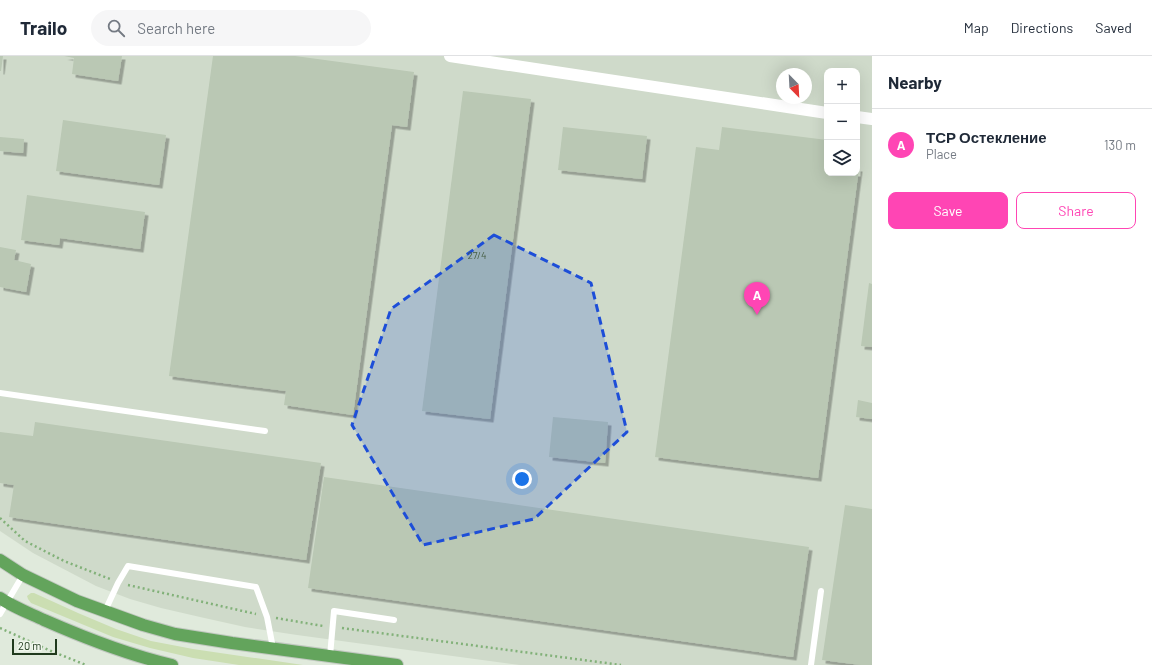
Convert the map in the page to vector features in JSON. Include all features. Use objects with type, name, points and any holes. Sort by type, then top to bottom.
[{"type":"main road","points":[[0,560],[23,576],[77,601],[143,625],[175,634],[397,665]]},
{"type":"main road","points":[[4,600],[93,641],[172,665]]},
{"type":"street","points":[[450,56],[824,113]]},
{"type":"street","points":[[860,117],[872,119]]},
{"type":"lane","points":[[0,393],[265,431]]},
{"type":"lane","points":[[105,611],[128,566],[256,587],[267,617],[273,648]]},
{"type":"lane","points":[[0,614],[4,600],[23,576]]},
{"type":"lane","points":[[811,665],[821,591]]},
{"type":"lane","points":[[330,656],[334,611],[394,620]]},
{"type":"path","points":[[0,518],[25,541],[64,561],[118,583],[267,617],[621,665]]},
{"type":"path","points":[[0,628],[51,652],[86,665]]},
{"type":"highlighted area","points":[[494,235],[591,283],[627,432],[534,519],[423,545],[352,425],[391,309]]},
{"type":"shaded area","points":[[0,56],[872,56],[872,665],[520,665],[245,627],[161,608],[130,599],[96,586],[33,553],[0,531]]},
{"type":"green space","points":[[31,593],[116,629],[151,641],[193,649],[303,665],[239,665],[193,658],[150,648],[113,637],[31,603],[27,596]]},
{"type":"building","points":[[0,56],[3,56],[1,71],[0,71]]},
{"type":"building","points":[[64,56],[122,56],[118,81],[72,74],[74,58]]},
{"type":"building","points":[[213,56],[295,56],[414,72],[407,127],[392,125],[353,415],[284,405],[286,391],[169,376]]},
{"type":"building","points":[[463,91],[531,99],[490,419],[422,411]]},
{"type":"building","points":[[63,120],[166,135],[159,185],[56,171]]},
{"type":"building","points":[[563,127],[647,136],[642,179],[558,170]]},
{"type":"building","points":[[722,127],[824,140],[824,176],[858,176],[818,478],[655,457],[696,147],[719,150]]},
{"type":"building","points":[[0,137],[24,139],[23,153],[0,151]]},
{"type":"building","points":[[27,195],[145,212],[140,249],[60,238],[59,245],[21,240]]},
{"type":"building","points":[[0,247],[16,250],[14,260],[31,264],[26,292],[0,287]]},
{"type":"building","points":[[869,283],[872,284],[872,347],[861,346]]},
{"type":"building","points":[[858,400],[872,403],[872,419],[856,417]]},
{"type":"building","points":[[553,417],[608,422],[605,463],[549,457]]},
{"type":"building","points":[[35,422],[321,463],[306,560],[9,517],[14,485],[0,483],[0,432],[33,436]]},
{"type":"building","points":[[324,477],[809,547],[793,657],[308,588]]},
{"type":"building","points":[[845,505],[872,509],[872,665],[822,660]]},
{"type":"place","name":"ТСР Остекление","points":[[757,315]]}]
